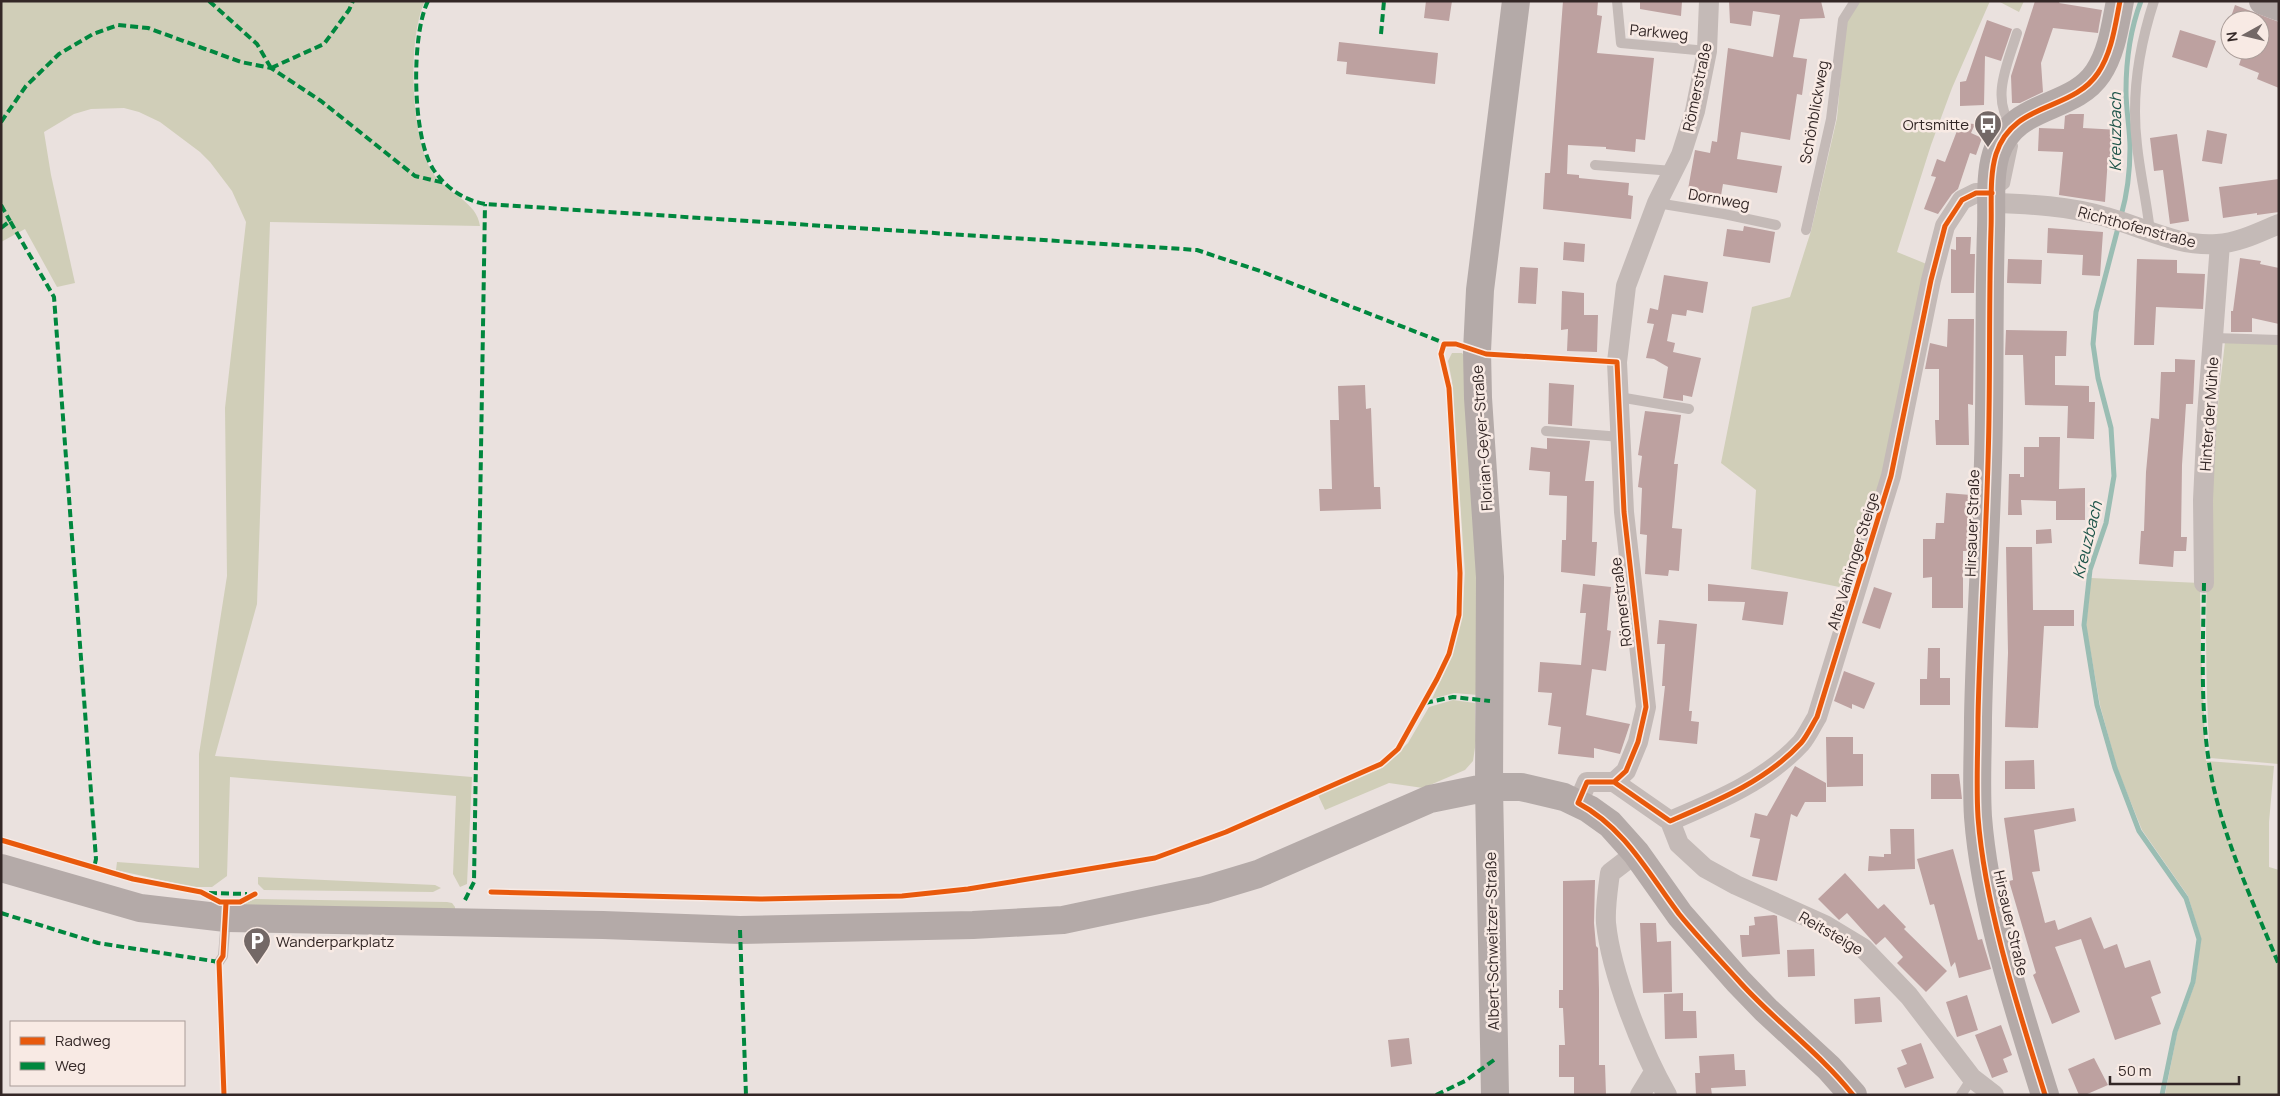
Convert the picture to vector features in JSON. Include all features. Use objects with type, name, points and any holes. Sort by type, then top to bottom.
[{"type":"main road","name":"Florian-Geyer-Straße","points":[[1489,787],[1490,577],[1478,398],[1477,333],[1480,290],[1516,1]]},
{"type":"main road","points":[[2015,124],[2084,88],[2097,76],[2112,40],[2120,1]]},
{"type":"main road","points":[[2263,1],[2279,8]]},
{"type":"main road","name":"Hirsauer Straße","points":[[2015,124],[1997,151],[1992,196],[1988,310],[1989,417],[1979,686],[1978,817],[1988,887],[2011,978],[2045,1095]]},
{"type":"main road","points":[[1,868],[140,908],[226,918],[603,925],[740,930],[973,925],[1063,920],[1205,890],[1258,874],[1324,845],[1405,804],[1489,787],[1536,789],[1578,803],[1610,824],[1636,853],[1680,915],[1738,980],[1853,1095]]},
{"type":"main road","name":"Albert-Schweitzer-Straße","points":[[1489,787],[1495,1095]]},
{"type":"street","name":"Römerstraße","points":[[1614,782],[1626,771],[1638,742],[1646,707],[1626,530],[1617,362],[1626,286],[1657,203],[1681,155],[1695,111],[1707,51],[1709,1]]},
{"type":"street","name":"Alte Vaihinger Steige","points":[[1670,821],[1734,793],[1757,779],[1802,742],[1817,717],[1892,476],[1931,280],[1945,226],[1962,200],[1976,193],[1992,196]]},
{"type":"street","name":"Richthofenstraße","points":[[1992,196],[2108,217],[2150,232],[2197,245],[2220,244],[2253,235],[2279,224]]},
{"type":"street","name":"Hinter der Mühle","points":[[2204,583],[2203,500],[2207,416],[2220,244]]},
{"type":"street","points":[[1578,803],[1587,782],[1614,782],[1670,821]]},
{"type":"street","name":"Reitsteige","points":[[1670,821],[1679,844],[1705,868],[1736,885],[1825,925],[1863,948],[1909,996],[1967,1086],[1994,1095]]},
{"type":"street","points":[[1636,853],[1610,873],[1606,922],[1618,977],[1654,1072],[1667,1095]]},
{"type":"street","points":[[1640,1095],[1654,1072]]},
{"type":"lane","name":"Parkweg","points":[[1617,1],[1621,43],[1707,51]]},
{"type":"lane","name":"Schönblickweg","points":[[1806,230],[1831,118],[1843,20],[1855,1]]},
{"type":"lane","points":[[2150,232],[2137,145],[2134,101],[2143,34],[2154,1]]},
{"type":"lane","points":[[2015,124],[2003,115],[2001,85],[2017,34]]},
{"type":"lane","points":[[1596,164],[1673,171]]},
{"type":"lane","name":"Dornweg","points":[[1657,203],[1776,225]]},
{"type":"lane","points":[[2214,338],[2279,340]]},
{"type":"lane","points":[[1619,397],[1689,409]]},
{"type":"lane","points":[[1546,431],[1621,437]]},
{"type":"lane","points":[[1396,826],[1410,814],[1405,804]]},
{"type":"lane","points":[[219,962],[223,956],[226,918]]},
{"type":"shaded area","points":[[1,1],[425,1],[415,39],[414,64],[416,116],[420,140],[427,161],[435,176],[468,204],[478,218],[480,226],[270,222],[257,604],[215,756],[472,777],[467,884],[460,887],[453,874],[456,796],[230,777],[227,876],[212,887],[192,887],[116,870],[117,862],[199,868],[199,754],[227,576],[225,408],[246,222],[232,191],[210,162],[200,152],[160,122],[139,112],[124,108],[91,109],[74,114],[44,132],[51,175],[75,283],[57,287],[25,229],[1,242]]},
{"type":"shaded area","points":[[1858,1],[1990,1],[1952,88],[1931,145],[1897,252],[1929,265],[1894,431],[1849,589],[1751,569],[1756,490],[1721,463],[1752,307],[1790,297],[1811,231],[1837,118],[1846,20]]},
{"type":"shaded area","points":[[1998,1],[2024,1],[2019,12]]},
{"type":"shaded area","points":[[2225,342],[2279,343],[2279,764],[2210,758],[2207,706],[2206,602],[2210,498]]},
{"type":"shaded area","points":[[1452,353],[1462,353],[1468,361],[1478,520],[1478,695],[1454,693],[1432,699],[1452,655],[1462,616],[1465,573],[1452,381],[1448,361]]},
{"type":"shaded area","points":[[2091,578],[2200,583],[2206,761],[2274,766],[2269,822],[2269,867],[2279,870],[2279,1095],[2165,1095],[2177,1033],[2195,983],[2201,939],[2188,896],[2142,830],[2117,768],[2100,705],[2086,626]]},
{"type":"shaded area","points":[[1453,700],[1475,703],[1476,741],[1473,761],[1465,770],[1423,788],[1389,783],[1325,810],[1318,795],[1383,767],[1408,743],[1429,707]]},
{"type":"shaded area","points":[[258,877],[435,885],[441,888],[433,892],[264,890],[258,884]]},
{"type":"shaded area","points":[[255,899],[447,902],[452,903],[455,911],[239,906]]},
{"type":"building","points":[[1426,1],[1452,1],[1449,21],[1424,18]]},
{"type":"building","points":[[1563,1],[1598,1],[1597,15],[1602,16],[1597,53],[1654,58],[1645,140],[1636,139],[1635,152],[1606,149],[1606,147],[1568,145],[1567,174],[1579,175],[1579,178],[1629,183],[1628,195],[1633,196],[1631,219],[1543,209],[1545,173],[1550,173]]},
{"type":"building","points":[[1640,1],[1682,1],[1681,16],[1640,9]]},
{"type":"building","points":[[1729,1],[1821,1],[1825,18],[1800,19],[1793,57],[1807,59],[1802,95],[1797,94],[1790,140],[1741,132],[1737,159],[1782,166],[1777,193],[1723,184],[1720,201],[1687,195],[1695,150],[1710,153],[1712,141],[1717,142],[1728,48],[1773,57],[1780,15],[1753,11],[1751,26],[1730,23]]},
{"type":"building","points":[[2035,1],[2060,1],[2059,3],[2102,10],[2098,33],[2053,28],[2041,63],[2043,92],[2020,103],[2012,103],[2011,76]]},
{"type":"building","points":[[2235,5],[2248,10],[2233,10]]},
{"type":"building","points":[[2270,19],[2279,22],[2279,88],[2257,79],[2259,73],[2239,65],[2241,60],[2270,60]]},
{"type":"building","points":[[1987,20],[2012,29],[2001,61],[1985,56],[1984,105],[1960,106],[1960,82],[1966,81]]},
{"type":"building","points":[[2180,30],[2216,41],[2207,68],[2172,57]]},
{"type":"building","points":[[1339,42],[1438,53],[1435,84],[1346,74],[1347,62],[1337,61]]},
{"type":"building","points":[[2084,114],[2083,128],[2120,130],[2119,157],[2108,157],[2105,202],[2059,195],[2063,152],[2038,151],[2039,128],[2064,129],[2065,116]]},
{"type":"building","points":[[1960,123],[1975,124],[1971,133],[1982,138],[1976,155],[1970,153],[1958,189],[1952,194],[1938,214],[1924,209],[1936,177],[1931,176],[1937,159],[1945,162]]},
{"type":"building","points":[[2207,130],[2227,134],[2222,164],[2202,161]]},
{"type":"building","points":[[2177,134],[2189,221],[2170,224],[2163,170],[2154,171],[2150,138]]},
{"type":"building","points":[[2279,179],[2279,212],[2223,218],[2219,187]]},
{"type":"building","points":[[1744,226],[1775,232],[1770,263],[1723,256],[1727,229],[1743,231]]},
{"type":"building","points":[[2048,228],[2103,232],[2100,276],[2082,275],[2083,255],[2047,253]]},
{"type":"building","points":[[1956,237],[1971,237],[1970,254],[1975,254],[1974,293],[1951,293],[1951,249],[1956,250]]},
{"type":"building","points":[[1564,242],[1585,244],[1584,262],[1563,260]]},
{"type":"building","points":[[2240,258],[2261,261],[2260,264],[2279,268],[2279,324],[2252,318],[2252,332],[2231,332],[2231,311],[2233,311]]},
{"type":"building","points":[[2008,259],[2042,260],[2041,284],[2007,283]]},
{"type":"building","points":[[2137,259],[2177,260],[2177,273],[2205,274],[2203,309],[2156,307],[2154,345],[2134,345]]},
{"type":"building","points":[[1520,267],[1538,268],[1536,304],[1518,303]]},
{"type":"building","points":[[1664,275],[1708,282],[1703,313],[1687,310],[1686,316],[1672,314],[1667,341],[1675,343],[1673,352],[1701,358],[1692,397],[1683,395],[1683,401],[1663,398],[1668,367],[1654,359],[1646,358],[1654,324],[1647,323],[1650,308],[1658,310]]},
{"type":"building","points":[[1562,291],[1584,293],[1584,315],[1598,315],[1597,352],[1567,351],[1568,329],[1561,330]]},
{"type":"building","points":[[1948,319],[1974,319],[1973,405],[1968,404],[1969,445],[1936,445],[1935,420],[1939,420],[1939,369],[1925,369],[1930,343],[1947,347]]},
{"type":"building","points":[[2006,330],[2067,331],[2066,356],[2055,356],[2055,385],[2089,386],[2089,402],[2095,402],[2094,439],[2067,438],[2068,406],[2025,405],[2023,355],[2005,355]]},
{"type":"building","points":[[2175,359],[2195,360],[2193,404],[2186,404],[2182,465],[2181,537],[2187,537],[2186,551],[2174,551],[2173,567],[2139,564],[2141,531],[2144,531],[2146,472],[2151,418],[2159,419],[2161,372],[2175,372]]},
{"type":"building","points":[[1549,383],[1574,385],[1572,426],[1548,424]]},
{"type":"building","points":[[1365,385],[1366,409],[1371,408],[1374,487],[1380,487],[1381,509],[1320,511],[1319,489],[1332,489],[1330,420],[1339,420],[1338,386]]},
{"type":"building","points":[[1645,411],[1681,415],[1674,464],[1678,464],[1672,528],[1682,529],[1679,571],[1669,570],[1668,576],[1645,574],[1647,535],[1640,534],[1642,488],[1638,487],[1642,456],[1638,455]]},
{"type":"building","points":[[2039,437],[2060,437],[2059,489],[2085,488],[2085,520],[2056,520],[2056,501],[2021,500],[2022,515],[2008,515],[2009,474],[2020,474],[2020,477],[2024,477],[2024,447],[2039,447]]},
{"type":"building","points":[[1547,438],[1590,441],[1585,481],[1594,481],[1592,542],[1597,542],[1595,576],[1561,572],[1562,540],[1566,540],[1567,496],[1549,495],[1550,472],[1529,470],[1531,447],[1547,449]]},
{"type":"building","points":[[1946,493],[1971,495],[1969,551],[1963,551],[1963,608],[1932,608],[1932,577],[1923,578],[1923,539],[1935,539],[1936,523],[1944,523]]},
{"type":"building","points":[[2051,529],[2052,543],[2036,544],[2036,530]]},
{"type":"building","points":[[2006,547],[2032,547],[2033,610],[2074,610],[2074,626],[2044,626],[2038,728],[2005,727],[2008,653]]},
{"type":"building","points":[[1583,584],[1611,587],[1607,630],[1611,631],[1606,671],[1592,669],[1586,715],[1630,724],[1620,754],[1594,748],[1594,758],[1558,754],[1561,727],[1548,725],[1552,693],[1538,692],[1540,662],[1581,665],[1586,613],[1580,613]]},
{"type":"building","points":[[1708,584],[1788,592],[1783,625],[1742,620],[1745,602],[1708,601]]},
{"type":"building","points":[[1874,587],[1892,593],[1880,629],[1862,623]]},
{"type":"building","points":[[1659,620],[1697,624],[1689,711],[1692,711],[1691,721],[1699,722],[1697,744],[1659,740],[1665,686],[1662,686],[1665,644],[1657,644]]},
{"type":"building","points":[[1928,648],[1940,648],[1940,678],[1950,678],[1950,705],[1920,705],[1920,679],[1927,679]]},
{"type":"building","points":[[1844,671],[1875,683],[1864,709],[1852,704],[1852,709],[1834,701]]},
{"type":"building","points":[[1826,737],[1853,737],[1853,754],[1863,754],[1863,786],[1827,787]]},
{"type":"building","points":[[2034,760],[2035,789],[2005,789],[2005,761]]},
{"type":"building","points":[[1795,766],[1826,783],[1826,802],[1805,802],[1797,817],[1791,814],[1777,881],[1752,876],[1760,839],[1750,837],[1755,813],[1767,816]]},
{"type":"building","points":[[1931,774],[1959,774],[1962,799],[1931,799]]},
{"type":"building","points":[[2074,808],[2076,821],[2034,830],[2040,871],[2032,872],[2045,923],[2055,920],[2058,930],[2091,917],[2104,949],[2117,944],[2125,968],[2150,960],[2161,993],[2151,997],[2161,1024],[2115,1040],[2081,939],[2055,947],[2080,1012],[2052,1024],[2033,975],[2036,973],[2009,881],[2013,880],[2004,818]]},
{"type":"building","points":[[1890,829],[1914,829],[1915,869],[1868,871],[1869,856],[1884,857],[1884,854],[1891,854]]},
{"type":"building","points":[[1953,849],[1978,940],[1982,939],[1991,969],[1959,978],[1955,962],[1951,967],[1934,904],[1930,905],[1917,859]]},
{"type":"building","points":[[1845,873],[1878,909],[1884,904],[1906,927],[1904,929],[1947,971],[1926,992],[1897,963],[1903,957],[1885,937],[1876,945],[1847,913],[1839,920],[1818,899]]},
{"type":"building","points":[[1595,880],[1594,923],[1596,946],[1598,948],[1599,1065],[1605,1065],[1606,1095],[1574,1095],[1574,1077],[1559,1077],[1559,1045],[1565,1045],[1563,1008],[1559,1008],[1559,990],[1563,990],[1563,881]]},
{"type":"building","points":[[1777,916],[1780,954],[1742,957],[1740,935],[1749,935],[1749,926],[1755,925],[1754,917]]},
{"type":"building","points":[[1640,923],[1656,923],[1657,942],[1671,941],[1672,992],[1643,993]]},
{"type":"building","points":[[1814,949],[1815,976],[1788,977],[1787,950]]},
{"type":"building","points":[[1683,993],[1683,1011],[1696,1011],[1697,1038],[1665,1039],[1664,994]]},
{"type":"building","points":[[1967,995],[1978,1030],[1957,1037],[1946,1002]]},
{"type":"building","points":[[1880,997],[1882,1022],[1855,1024],[1854,999]]},
{"type":"building","points":[[2001,1025],[2012,1055],[2003,1059],[2008,1072],[1992,1078],[1975,1035]]},
{"type":"building","points":[[1409,1038],[1412,1064],[1391,1067],[1388,1040]]},
{"type":"building","points":[[1921,1043],[1934,1078],[1905,1088],[1897,1068],[1907,1064],[1901,1050]]},
{"type":"building","points":[[1734,1054],[1735,1070],[1745,1070],[1746,1086],[1711,1088],[1712,1095],[1696,1095],[1695,1073],[1700,1073],[1699,1056]]},
{"type":"building","points":[[2094,1058],[2108,1085],[2085,1095],[2079,1095],[2068,1069]]},
{"type":"waterway","name":"Kreuzbach","points":[[2121,216],[2129,174],[2130,156],[2126,91],[2128,57],[2131,34],[2141,1]]},
{"type":"waterway","name":"Kreuzbach","points":[[2119,224],[2096,312],[2093,344],[2098,378],[2111,428],[2114,476],[2106,523],[2090,570],[2084,625],[2097,705],[2115,768],[2139,831],[2186,898],[2199,939],[2193,982],[2175,1032],[2162,1095]]},
{"type":"marked path","points":[[209,1],[257,44],[271,68]]},
{"type":"marked path","points":[[271,68],[324,44],[349,10],[353,1]]},
{"type":"marked path","points":[[428,1],[422,17],[417,60],[416,85],[421,134],[426,154],[438,176],[455,192],[477,202],[1197,250],[1260,271],[1447,344]]},
{"type":"marked path","points":[[1381,34],[1384,1]]},
{"type":"marked path","points":[[1,122],[26,86],[59,54],[93,34],[118,25],[148,28],[241,62],[271,68],[321,101],[415,176],[445,183]]},
{"type":"marked path","points":[[465,900],[474,882],[485,204]]},
{"type":"marked path","points":[[1,205],[10,221]]},
{"type":"marked path","points":[[1,228],[10,221],[54,297],[96,859],[94,868]]},
{"type":"marked path","points":[[2204,583],[2203,687],[2209,764],[2214,789],[2234,856],[2279,965]]},
{"type":"marked path","points":[[1425,703],[1453,697],[1490,701]]},
{"type":"marked path","points":[[209,893],[247,894]]},
{"type":"marked path","points":[[1,913],[98,943],[219,962],[219,965]]},
{"type":"marked path","points":[[740,930],[746,1095]]},
{"type":"marked path","points":[[1436,1095],[1465,1081],[1494,1060]]},
{"type":"cycle path","points":[[2045,1095],[1995,922],[1982,852],[1978,817],[1979,680],[1988,453],[1992,182],[1996,154],[2004,137],[2015,124],[2029,115],[2073,95],[2087,86],[2098,73],[2110,48],[2120,1]]},
{"type":"cycle path","points":[[1614,782],[1670,821],[1723,798],[1757,779],[1787,756],[1805,737],[1817,717],[1891,476],[1931,280],[1945,226],[1962,200],[1976,193],[1992,193]]},
{"type":"cycle path","points":[[491,892],[760,899],[902,896],[968,889],[1155,858],[1226,832],[1381,764],[1398,749],[1437,679],[1449,654],[1459,615],[1460,573],[1449,388],[1441,354],[1444,344],[1456,344],[1486,354],[1617,362],[1624,512],[1646,707],[1638,742],[1626,771],[1614,782],[1587,782],[1578,803],[1595,813],[1622,838],[1635,852],[1679,914],[1700,939],[1751,994],[1826,1064],[1853,1095]]},
{"type":"cycle path","points":[[1,840],[133,879],[201,892],[220,902],[240,902],[255,894]]},
{"type":"cycle path","points":[[224,1095],[219,962],[223,956],[226,903]]},
{"type":"place","name":"Ortsmitte","points":[[1988,148]]},
{"type":"place","name":"Wanderparkplatz","points":[[257,965]]}]
